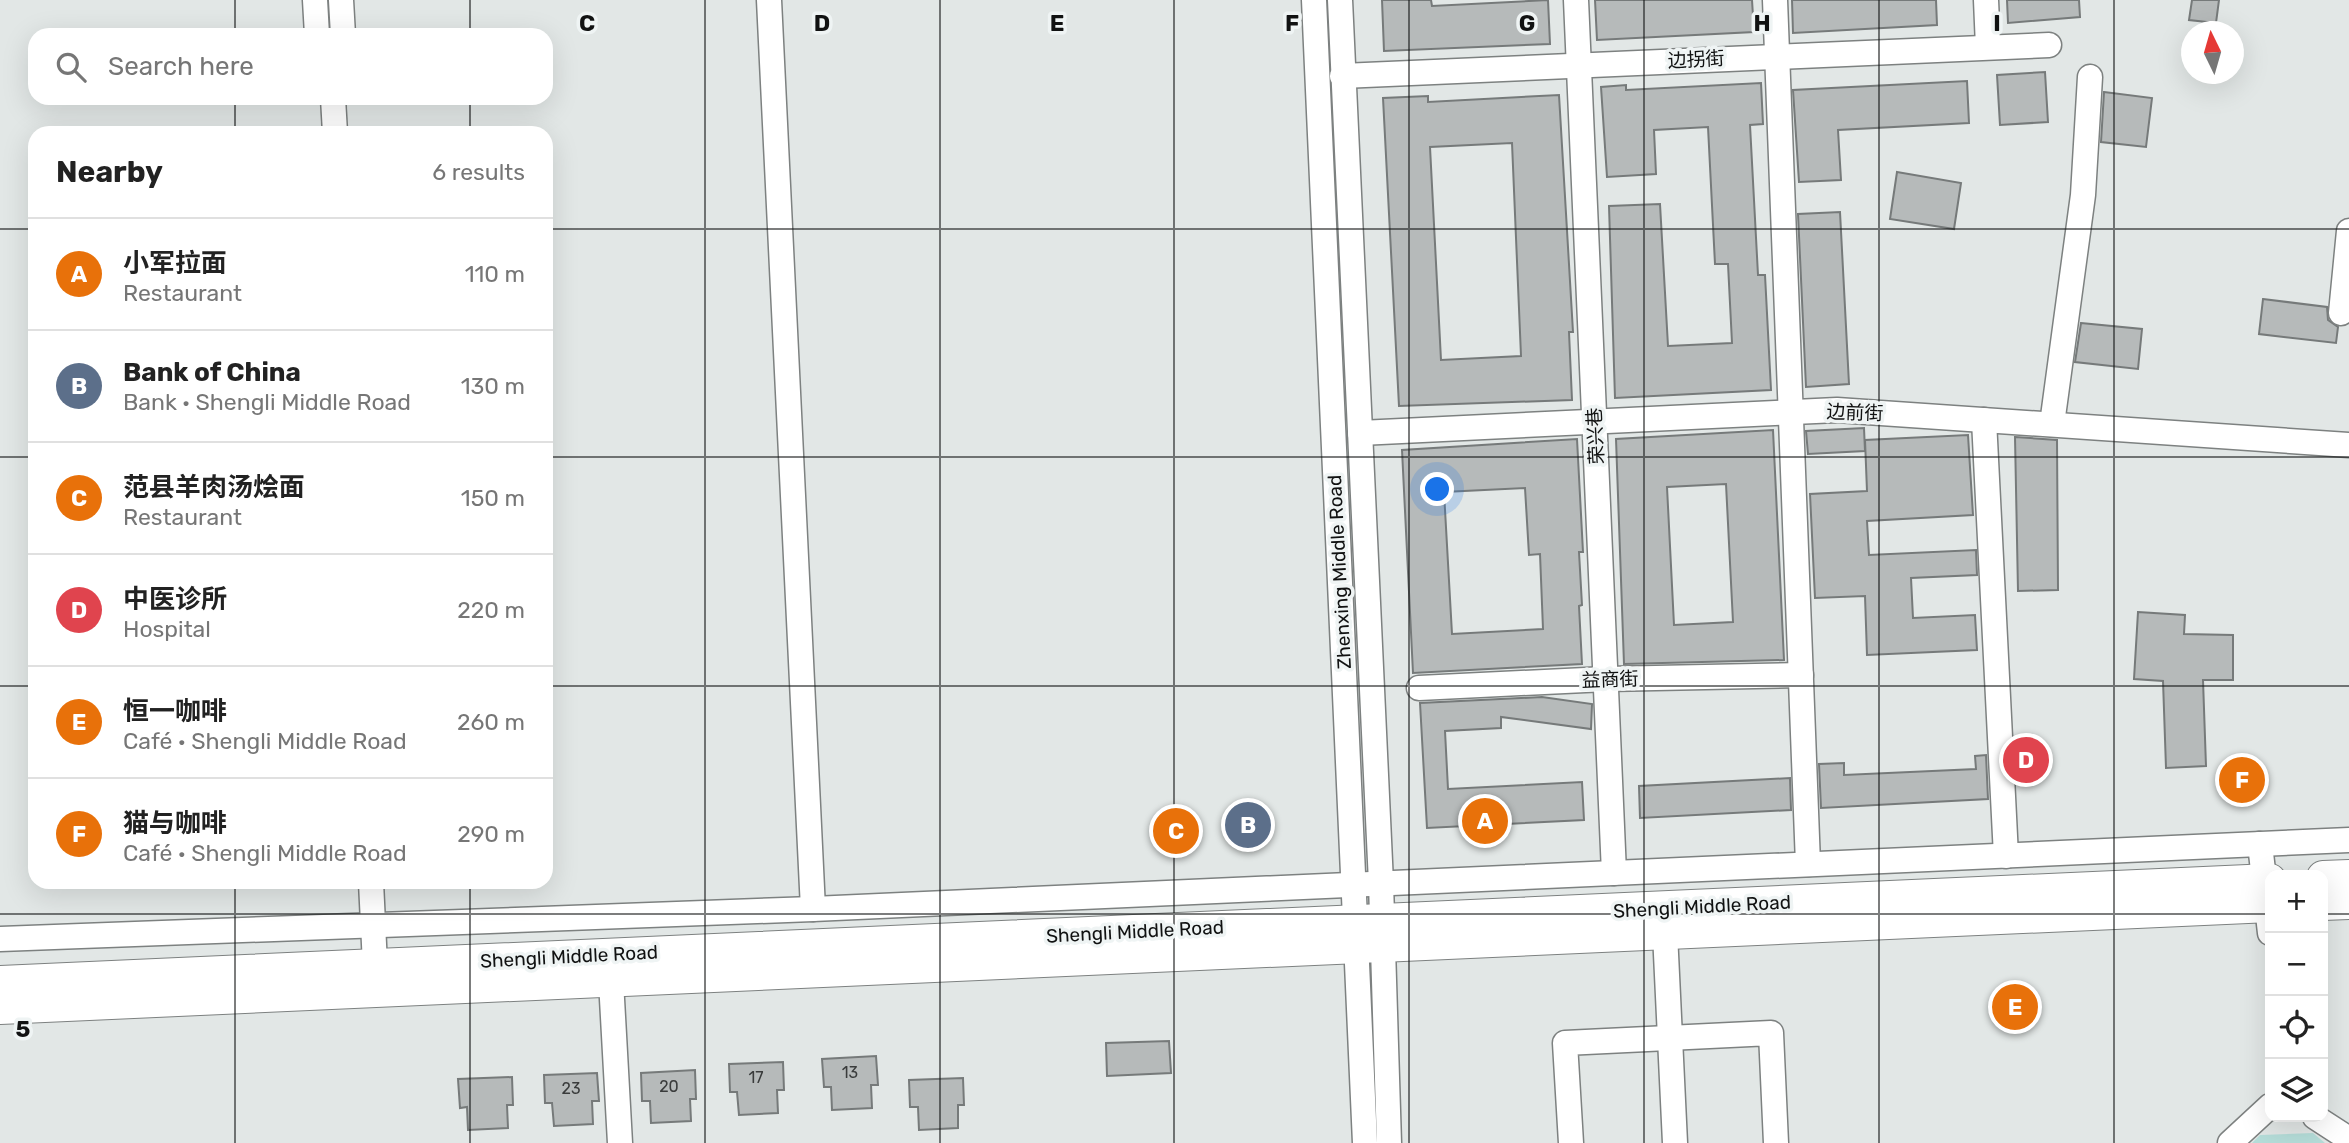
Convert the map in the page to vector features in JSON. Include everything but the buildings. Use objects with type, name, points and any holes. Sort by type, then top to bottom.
[{"type":"main road","points":[[2328,877],[2349,876]]},
{"type":"main road","name":"Shengli Middle Road","points":[[0,1008],[611,981],[1369,934],[1665,933],[2265,901]]},
{"type":"main road","name":"Shengli Middle Road","points":[[0,982],[375,965],[1369,934],[2265,901]]},
{"type":"main road","points":[[2328,904],[2349,903]]},
{"type":"street","points":[[316,0],[317,28]]},
{"type":"street","points":[[341,0],[343,28]]},
{"type":"street","points":[[769,0],[813,909]]},
{"type":"street","name":"Zhenxing Middle Road","points":[[1314,0],[1353,885],[1369,934],[1389,1143]]},
{"type":"street","name":"Zhenxing Middle Road","points":[[1339,0],[1381,883],[1369,934],[1365,1143]]},
{"type":"street","name":"荣兴巷","points":[[1576,0],[1614,873]]},
{"type":"street","points":[[1775,0],[1808,864]]},
{"type":"street","points":[[1986,0],[1988,47]]},
{"type":"street","name":"边拐街","points":[[1342,76],[2049,45]]},
{"type":"street","points":[[2052,424],[2083,195],[2090,77]]},
{"type":"street","points":[[333,105],[335,126]]},
{"type":"street","points":[[2341,313],[2349,231]]},
{"type":"street","name":"边前街","points":[[1360,433],[1837,410],[2349,445]]},
{"type":"street","points":[[1984,420],[2006,856]]},
{"type":"street","name":"益商街","points":[[1419,688],[1606,679],[1801,675]]},
{"type":"street","points":[[0,940],[813,909],[2349,841]]},
{"type":"street","points":[[2260,844],[2265,880]]},
{"type":"street","points":[[371,889],[375,965]]},
{"type":"street","points":[[1665,933],[1675,1143]]},
{"type":"street","points":[[611,981],[620,1143]]},
{"type":"street","points":[[1570,1143],[1564,1043],[1771,1032],[1776,1143]]},
{"type":"street","points":[[2230,1143],[2265,1111]]},
{"type":"street","points":[[2323,1122],[2349,1139]]},
{"type":"shaded area","points":[[2313,1133],[2325,1143],[2252,1143],[2260,1135]]},
{"type":"place","name":"中医诊所","points":[[2026,760]]},
{"type":"place","name":"猫与咖啡","points":[[2242,780]]},
{"type":"place","name":"小军拉面","points":[[1485,821]]},
{"type":"place","name":"Bank of China","points":[[1248,825]]},
{"type":"place","name":"范县羊肉汤烩面","points":[[1176,831]]},
{"type":"place","name":"恒一咖啡","points":[[2015,1007]]}]
